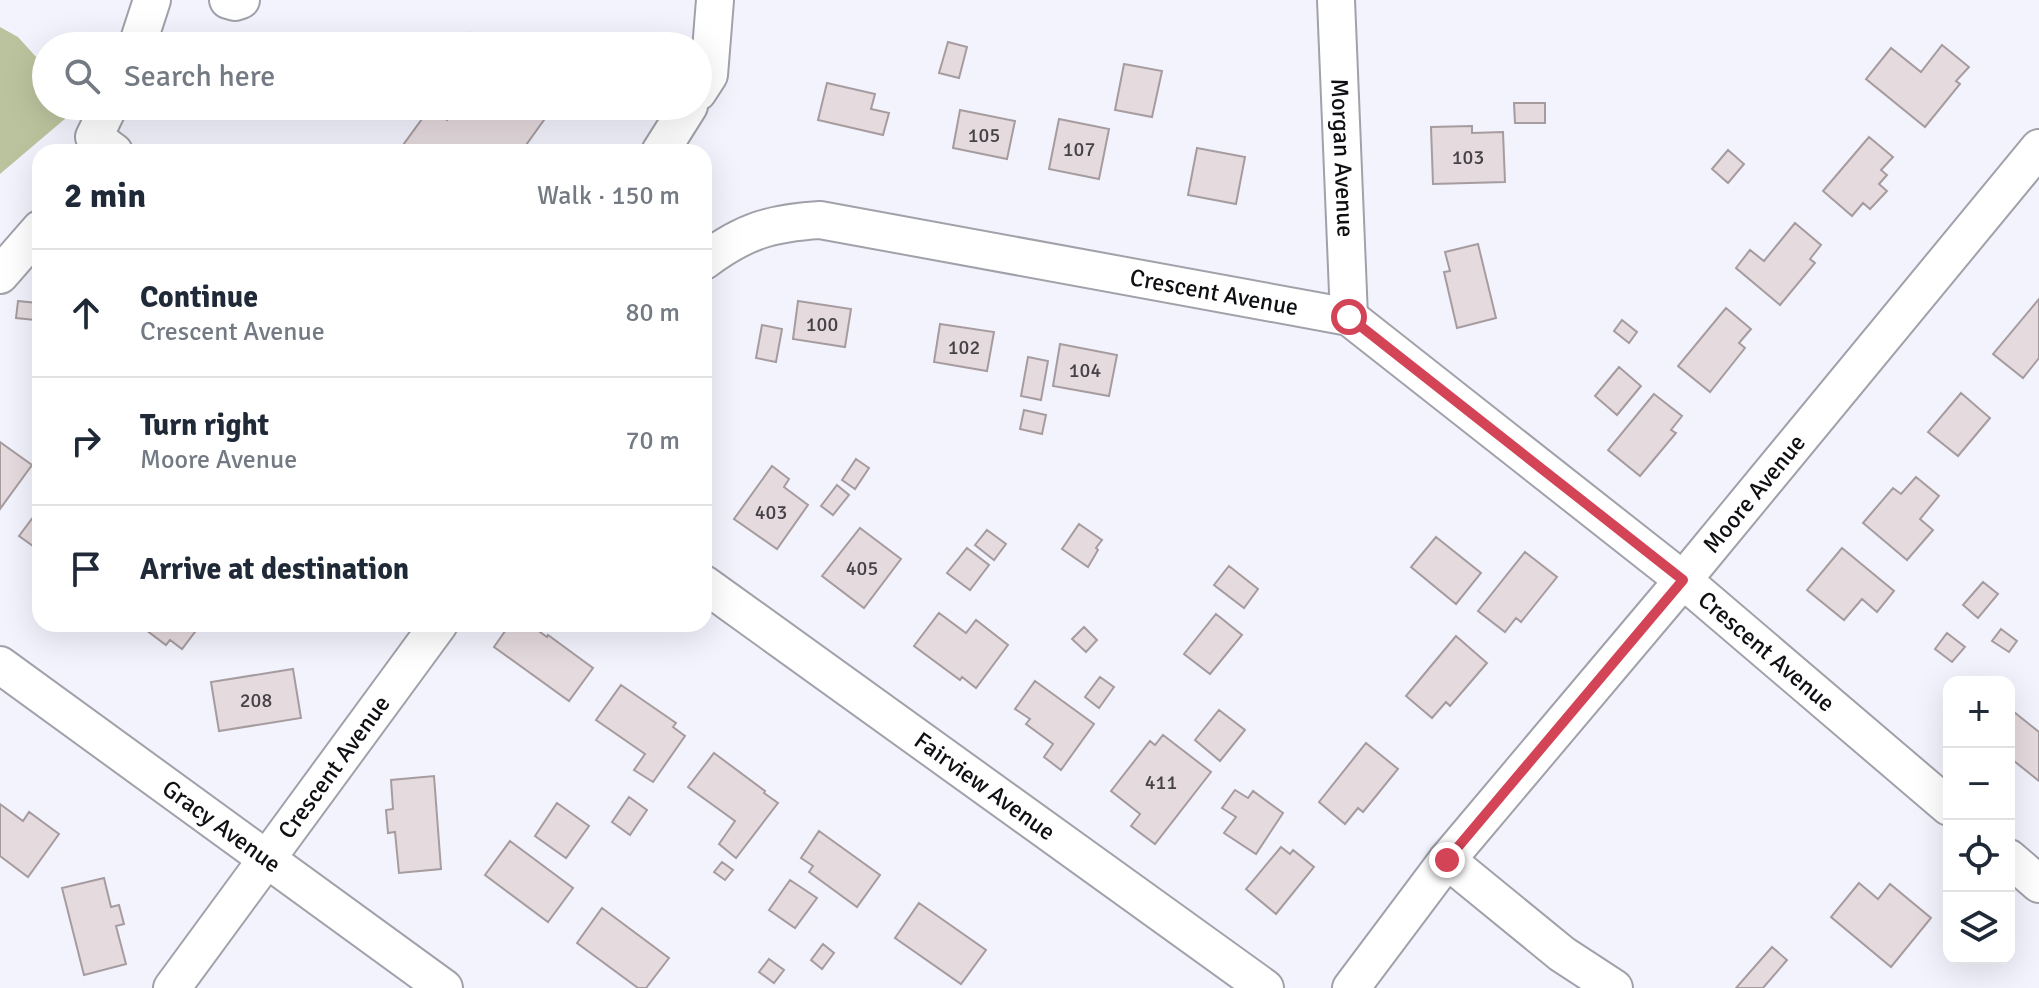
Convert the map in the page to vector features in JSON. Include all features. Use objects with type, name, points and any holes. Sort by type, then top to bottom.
[{"type":"street","points":[[142,32],[152,0]]},
{"type":"street","points":[[228,0],[241,0]]},
{"type":"street","points":[[712,38],[715,0]]},
{"type":"street","name":"Morgan Avenue","points":[[1336,0],[1349,317]]},
{"type":"street","points":[[665,144],[680,120]]},
{"type":"street","name":"Moore Avenue","points":[[1351,988],[1447,860],[1683,580],[2039,148]]},
{"type":"street","name":"Crescent Avenue","points":[[712,256],[764,227],[820,220],[1349,317],[1683,580],[1943,802]]},
{"type":"street","points":[[0,275],[32,238]]},
{"type":"street","name":"Fairview Avenue","points":[[712,590],[1265,988]]},
{"type":"street","name":"Crescent Avenue","points":[[172,988],[433,632]]},
{"type":"street","name":"Gracy Avenue","points":[[0,665],[444,988]]},
{"type":"street","points":[[1447,860],[1562,954],[1614,988]]},
{"type":"street","points":[[2015,863],[2039,884]]},
{"type":"green space","points":[[0,27],[18,37],[32,52],[32,120],[64,120],[0,174]]},
{"type":"building","points":[[948,42],[967,47],[959,78],[939,73]]},
{"type":"building","points":[[1942,45],[1969,67],[1956,81],[1960,84],[1925,127],[1866,79],[1891,48],[1921,72]]},
{"type":"building","points":[[1124,64],[1162,71],[1152,117],[1115,110]]},
{"type":"building","points":[[827,83],[875,94],[871,109],[889,113],[883,135],[818,120]]},
{"type":"building","points":[[1514,103],[1545,103],[1545,123],[1515,123]]},
{"type":"building","points":[[960,110],[1015,121],[1007,159],[953,148]]},
{"type":"building","points":[[1059,119],[1109,129],[1099,179],[1049,169]]},
{"type":"building","points":[[421,120],[544,120],[527,144],[404,144]]},
{"type":"building","points":[[1472,126],[1472,133],[1503,132],[1505,182],[1433,184],[1431,127]]},
{"type":"building","points":[[1869,137],[1893,157],[1881,170],[1887,175],[1879,184],[1887,191],[1870,209],[1863,203],[1852,216],[1823,191]]},
{"type":"building","points":[[1197,148],[1245,157],[1236,204],[1188,195]]},
{"type":"building","points":[[1728,150],[1744,164],[1728,183],[1712,169]]},
{"type":"building","points":[[1795,223],[1821,245],[1810,259],[1815,263],[1780,305],[1736,268],[1750,250],[1764,261]]},
{"type":"building","points":[[1478,244],[1496,318],[1457,328],[1444,272],[1450,271],[1445,252]]},
{"type":"building","points":[[2039,299],[2039,358],[2023,378],[1993,354]]},
{"type":"building","points":[[18,301],[32,302],[32,320],[16,318]]},
{"type":"building","points":[[798,301],[851,309],[845,347],[793,339]]},
{"type":"building","points":[[1726,308],[1751,329],[1739,343],[1745,348],[1710,392],[1678,366]]},
{"type":"building","points":[[1622,320],[1637,332],[1629,343],[1614,331]]},
{"type":"building","points":[[940,324],[994,332],[987,371],[934,362]]},
{"type":"building","points":[[762,325],[782,329],[776,362],[756,358]]},
{"type":"building","points":[[1060,344],[1117,355],[1109,396],[1053,386]]},
{"type":"building","points":[[1028,357],[1048,361],[1041,400],[1021,396]]},
{"type":"building","points":[[1619,367],[1641,386],[1617,415],[1595,396]]},
{"type":"building","points":[[1961,393],[1990,418],[1958,456],[1928,432]]},
{"type":"building","points":[[1654,394],[1682,416],[1671,430],[1676,433],[1640,476],[1608,450]]},
{"type":"building","points":[[1024,410],[1046,415],[1042,434],[1020,429]]},
{"type":"building","points":[[0,442],[32,465],[0,509]]},
{"type":"building","points":[[856,459],[869,468],[855,489],[842,480]]},
{"type":"building","points":[[772,466],[789,479],[784,487],[808,505],[777,549],[734,519]]},
{"type":"building","points":[[1916,477],[1939,496],[1920,519],[1933,530],[1907,560],[1863,523],[1893,488],[1901,494]]},
{"type":"building","points":[[837,485],[849,495],[833,515],[821,506]]},
{"type":"building","points":[[32,519],[32,545],[19,536]]},
{"type":"building","points":[[1079,524],[1102,540],[1088,567],[1062,549]]},
{"type":"building","points":[[860,528],[901,559],[864,608],[822,576]]},
{"type":"building","points":[[987,530],[1006,544],[994,560],[975,545]]},
{"type":"building","points":[[1436,537],[1481,573],[1456,604],[1411,567]]},
{"type":"building","points":[[967,548],[989,565],[970,590],[947,573]]},
{"type":"building","points":[[1842,548],[1894,591],[1877,612],[1862,599],[1844,620],[1807,590]]},
{"type":"building","points":[[1525,552],[1557,577],[1521,622],[1516,618],[1505,632],[1478,611]]},
{"type":"building","points":[[1229,566],[1258,589],[1244,608],[1214,585]]},
{"type":"building","points":[[1983,582],[1998,594],[1978,618],[1963,605]]},
{"type":"building","points":[[939,613],[966,633],[976,620],[1008,645],[976,688],[914,646]]},
{"type":"building","points":[[1216,614],[1242,635],[1210,674],[1184,654]]},
{"type":"building","points":[[1084,627],[1097,640],[1086,652],[1072,639]]},
{"type":"building","points":[[2001,629],[2017,641],[2009,652],[1992,641]]},
{"type":"building","points":[[149,632],[195,632],[182,649],[170,640],[166,645]]},
{"type":"building","points":[[504,632],[540,632],[593,668],[569,701],[494,647]]},
{"type":"building","points":[[1947,633],[1965,647],[1952,662],[1935,649]]},
{"type":"building","points":[[1456,636],[1487,663],[1450,706],[1446,702],[1432,718],[1406,696]]},
{"type":"building","points":[[293,669],[301,718],[219,731],[211,682]]},
{"type":"building","points":[[1100,677],[1114,687],[1099,708],[1085,697]]},
{"type":"building","points":[[1035,681],[1094,724],[1061,770],[1044,757],[1053,744],[1026,724],[1030,719],[1015,709]]},
{"type":"building","points":[[621,685],[676,723],[673,727],[685,736],[653,782],[634,770],[645,754],[596,720]]},
{"type":"building","points":[[1219,710],[1245,730],[1220,761],[1195,740]]},
{"type":"building","points":[[2015,713],[2039,732],[2039,781],[2015,762]]},
{"type":"building","points":[[1163,735],[1211,772],[1155,844],[1131,826],[1140,814],[1111,791],[1150,741],[1155,745]]},
{"type":"building","points":[[1366,743],[1398,769],[1363,812],[1358,808],[1345,824],[1319,802]]},
{"type":"building","points":[[714,753],[778,803],[736,858],[719,844],[735,821],[688,787]]},
{"type":"building","points":[[434,776],[441,869],[399,873],[395,832],[388,833],[386,810],[393,809],[391,780]]},
{"type":"building","points":[[1235,790],[1248,798],[1253,791],[1283,813],[1256,854],[1224,833],[1236,817],[1222,808]]},
{"type":"building","points":[[629,797],[647,810],[630,835],[612,822]]},
{"type":"building","points":[[557,803],[589,826],[566,858],[535,836]]},
{"type":"building","points":[[0,804],[23,821],[29,812],[59,834],[28,877],[0,856]]},
{"type":"building","points":[[819,831],[880,875],[857,907],[809,872],[813,866],[801,858]]},
{"type":"building","points":[[510,841],[573,888],[548,922],[485,875]]},
{"type":"building","points":[[1281,847],[1290,854],[1293,850],[1314,867],[1276,914],[1246,889]]},
{"type":"building","points":[[722,862],[733,870],[725,880],[714,872]]},
{"type":"building","points":[[104,878],[111,907],[119,905],[124,924],[116,926],[126,964],[84,975],[62,888]]},
{"type":"building","points":[[790,880],[817,898],[795,928],[769,910]]},
{"type":"building","points":[[1859,883],[1878,899],[1890,884],[1931,918],[1891,967],[1831,917]]},
{"type":"building","points":[[919,903],[986,950],[961,984],[895,938]]},
{"type":"building","points":[[602,908],[669,958],[646,988],[638,988],[577,943]]},
{"type":"building","points":[[823,944],[834,953],[822,969],[811,960]]},
{"type":"building","points":[[1772,947],[1787,960],[1763,988],[1736,988]]},
{"type":"building","points":[[769,959],[784,970],[774,983],[759,972]]},
{"type":"route","points":[[1349,317],[1683,580],[1447,860]]}]
